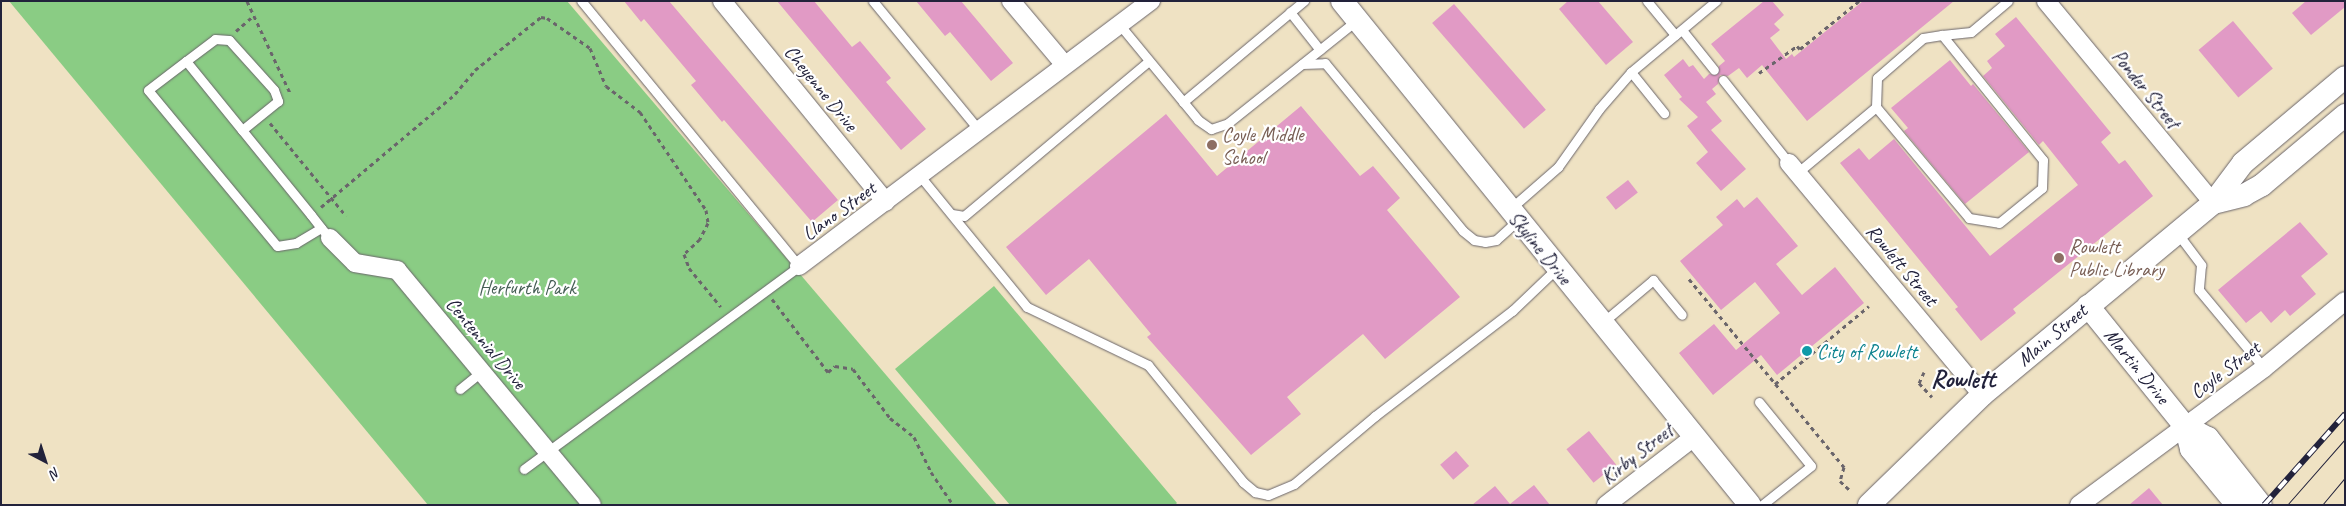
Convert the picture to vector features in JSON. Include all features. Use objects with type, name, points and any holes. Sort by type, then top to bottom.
[{"type":"street","name":"Cheyenne Drive","points":[[722,1],[886,202]]},
{"type":"street","points":[[1011,1],[1064,64]]},
{"type":"street","name":"Llano Street","points":[[799,266],[886,202],[1064,64],[1151,1]]},
{"type":"street","name":"Skyline Drive","points":[[1342,1],[1556,268],[1748,501]]},
{"type":"street","name":"Ponder Street","points":[[2046,1],[2214,203]]},
{"type":"street","name":"Main Street","points":[[1860,498],[1899,476],[1982,395],[2176,232],[2214,203],[2243,163],[2345,77]]},
{"type":"street","name":"Main Street","points":[[2214,203],[2244,195],[2262,185],[2345,116]]},
{"type":"street","name":"Rowlett Street","points":[[1793,168],[1982,395]]},
{"type":"street","name":"Centennial Drive","points":[[325,233],[355,263],[397,270],[592,505]]},
{"type":"street","name":"Coyle Street","points":[[2079,505],[2264,368],[2345,301]]},
{"type":"street","name":"Martin Drive","points":[[2088,306],[2186,426],[2208,438],[2261,505]]},
{"type":"street","name":"Martin Drive","points":[[2186,426],[2191,448],[2237,505]]},
{"type":"street","name":"Kirby Street","points":[[1606,505],[1694,437]]},
{"type":"street","name":"Main Street","points":[[1883,505],[1899,476]]},
{"type":"lane","points":[[581,1],[799,266]]},
{"type":"lane","points":[[873,1],[979,130]]},
{"type":"lane","points":[[1183,102],[1304,1]]},
{"type":"lane","points":[[1648,1],[1714,70]]},
{"type":"lane","points":[[1302,64],[1325,63],[1463,231],[1474,240],[1485,242],[1496,240],[1514,215],[1558,167],[1599,109],[1631,72],[1716,1]]},
{"type":"lane","points":[[1942,35],[2043,160],[2042,188],[1999,222],[1969,218],[1876,107],[1877,78],[1923,38],[1942,35],[1971,32],[2008,1]]},
{"type":"lane","points":[[1290,12],[1320,50]]},
{"type":"lane","points":[[1119,24],[1198,120],[1211,129],[1228,123],[1357,20]]},
{"type":"lane","points":[[186,61],[325,233],[296,243],[277,246],[148,90],[186,61],[215,39],[229,40],[274,90],[278,101],[242,130]]},
{"type":"lane","points":[[952,214],[964,216],[1150,60]]},
{"type":"lane","points":[[1631,72],[1664,113]]},
{"type":"lane","points":[[1723,80],[1793,168],[1876,107]]},
{"type":"lane","points":[[920,176],[1027,306],[1148,365],[1243,482],[1255,492],[1268,494],[1294,484],[1374,416],[1512,311],[1556,268]]},
{"type":"lane","points":[[2176,232],[2201,265],[2199,290],[2264,368]]},
{"type":"lane","name":"Llano Street","points":[[524,469],[799,266]]},
{"type":"lane","points":[[1602,324],[1653,280],[1682,316]]},
{"type":"lane","points":[[460,389],[482,371]]},
{"type":"lane","points":[[1759,402],[1811,466],[1762,505]]},
{"type":"path","points":[[247,1],[252,17],[290,89],[290,97]]},
{"type":"path","points":[[1759,73],[1797,46],[1800,49],[1854,3],[1859,1]]},
{"type":"path","points":[[229,40],[243,22],[252,17]]},
{"type":"path","points":[[311,215],[455,94],[475,70],[541,17],[547,18],[590,48],[606,86],[640,112],[706,210],[708,223],[700,239],[684,254],[690,268],[729,317]]},
{"type":"path","points":[[276,117],[270,123],[346,216]]},
{"type":"path","points":[[1689,279],[1844,467],[1840,481],[1860,498]]},
{"type":"path","points":[[766,291],[828,372],[835,366],[853,369],[890,418],[914,437],[931,472],[953,505]]},
{"type":"path","points":[[1776,384],[1869,306]]},
{"type":"path","points":[[1924,372],[1919,383],[1932,397]]},
{"type":"green space","name":"Herfurth Park","points":[[9,1],[567,1],[997,505],[428,505]]},
{"type":"green space","points":[[994,286],[1177,503],[1175,505],[1010,505],[895,369]]},
{"type":"building","points":[[624,1],[669,1],[838,200],[812,222],[724,120],[722,122],[691,85],[696,81],[644,19],[641,22]]},
{"type":"building","points":[[777,1],[814,1],[852,47],[860,41],[891,78],[886,82],[926,129],[901,150]]},
{"type":"building","points":[[916,1],[961,1],[1013,63],[991,81],[950,32],[945,36]]},
{"type":"building","points":[[1568,1],[1598,1],[1633,42],[1606,65],[1559,9]]},
{"type":"building","points":[[1764,1],[1772,1],[1784,15],[1774,24],[1780,30],[1770,38],[1786,59],[1792,54],[1794,57],[1863,1],[1954,1],[1807,121],[1762,65],[1747,78],[1739,68],[1728,76],[1720,75],[1718,84],[1712,89],[1716,94],[1706,102],[1722,121],[1711,130],[1746,169],[1721,191],[1696,163],[1708,152],[1687,126],[1698,117],[1679,99],[1682,97],[1664,75],[1683,59],[1689,67],[1693,65],[1704,79],[1709,74],[1717,75],[1719,66],[1725,61],[1711,44]]},
{"type":"building","points":[[2306,1],[2345,1],[2345,7],[2311,35],[2292,13]]},
{"type":"building","points":[[1454,4],[1546,110],[1524,129],[1432,23]]},
{"type":"building","points":[[2016,17],[2111,133],[2101,142],[2119,164],[2125,160],[2153,196],[2013,309],[2016,313],[1981,341],[1955,309],[1958,307],[1840,163],[1859,148],[1869,160],[1894,139],[1990,256],[2078,185],[2043,141],[2039,145],[1983,76],[1992,68],[1987,61],[2005,46],[1995,34]]},
{"type":"building","points":[[2233,21],[2273,68],[2238,97],[2199,50]]},
{"type":"building","points":[[1950,60],[1971,86],[1973,84],[2029,152],[1965,204],[1904,131],[1908,128],[1891,108]]},
{"type":"building","name":"Coyle Middle School","points":[[1301,106],[1360,176],[1373,166],[1400,198],[1387,210],[1460,297],[1385,359],[1363,334],[1287,397],[1301,414],[1251,455],[1147,337],[1151,334],[1089,259],[1046,295],[1006,247],[1166,114],[1217,176]]},
{"type":"building","points":[[1628,180],[1638,193],[1616,210],[1606,197]]},
{"type":"building","points":[[1757,197],[1798,246],[1776,264],[1802,295],[1835,267],[1864,303],[1777,375],[1761,355],[1713,395],[1679,353],[1714,324],[1736,350],[1780,313],[1755,282],[1721,310],[1680,261],[1723,225],[1716,217],[1737,199],[1744,208]]},
{"type":"building","points":[[2300,222],[2328,254],[2301,276],[2316,294],[2290,316],[2285,310],[2271,323],[2261,311],[2246,323],[2218,290]]},
{"type":"building","points":[[1589,431],[1616,464],[1594,483],[1566,449]]},
{"type":"building","points":[[1456,451],[1469,466],[1453,480],[1440,465]]},
{"type":"building","points":[[1534,485],[1550,505],[1472,505],[1495,486],[1510,504]]},
{"type":"building","points":[[2149,488],[2163,505],[2129,505]]},
{"type":"tram line","points":[[2287,505],[2345,439]]},
{"type":"tram line","points":[[2322,505],[2345,478]]},
{"type":"railway","points":[[2264,505],[2345,414]]},
{"type":"place","name":"Coyle Middle School","points":[[1212,145]]},
{"type":"place","name":"Rowlett Public Library","points":[[2059,258]]},
{"type":"place","name":"City of Rowlett","points":[[1807,351]]},
{"type":"district","name":"Rowlett","points":[[1963,379]]}]
